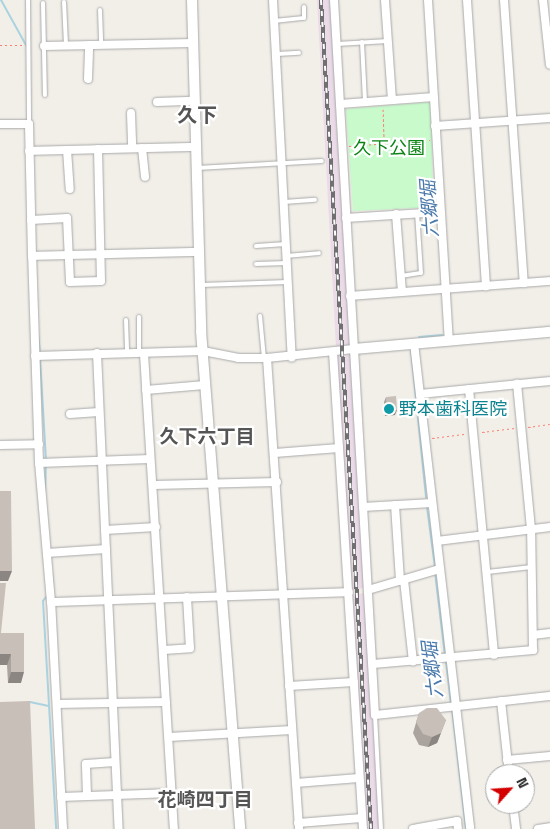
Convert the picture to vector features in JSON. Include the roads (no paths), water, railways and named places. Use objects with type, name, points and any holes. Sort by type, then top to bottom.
[{"type":"street","points":[[192,0],[199,285],[220,596],[240,829]]},
{"type":"street","points":[[272,0],[292,357]]},
{"type":"street","points":[[334,0],[375,715],[550,696]]},
{"type":"street","points":[[385,0],[392,100]]},
{"type":"street","points":[[428,0],[444,290],[449,341]]},
{"type":"street","points":[[467,0],[486,286]]},
{"type":"street","points":[[504,0],[524,283]]},
{"type":"street","points":[[543,0],[547,20],[550,65]]},
{"type":"street","points":[[44,46],[193,43]]},
{"type":"street","points":[[88,45],[88,79]]},
{"type":"street","points":[[340,104],[434,97]]},
{"type":"street","points":[[156,102],[194,101]]},
{"type":"street","points":[[131,113],[132,148]]},
{"type":"street","points":[[435,126],[550,118]]},
{"type":"street","points":[[0,124],[29,124],[39,463],[51,602],[63,829]]},
{"type":"street","points":[[30,151],[196,147]]},
{"type":"street","points":[[142,148],[144,177]]},
{"type":"street","points":[[31,220],[66,218],[70,282],[101,281],[98,149]]},
{"type":"street","points":[[67,150],[70,189]]},
{"type":"street","points":[[346,218],[440,212]]},
{"type":"street","points":[[396,214],[402,292]]},
{"type":"street","points":[[32,256],[198,252]]},
{"type":"street","points":[[350,296],[550,281]]},
{"type":"street","points":[[35,356],[203,351],[238,358],[292,357],[414,343],[550,332]]},
{"type":"street","points":[[414,343],[470,829]]},
{"type":"street","points":[[333,352],[363,829]]},
{"type":"street","points":[[97,353],[119,829]]},
{"type":"street","points":[[142,353],[150,459],[154,485],[174,829]]},
{"type":"street","points":[[266,358],[275,453],[282,594],[299,826],[362,818]]},
{"type":"street","points":[[420,394],[550,381]]},
{"type":"street","points":[[373,664],[450,660],[533,650],[531,529],[517,384]]},
{"type":"street","points":[[146,390],[205,385]]},
{"type":"street","points":[[469,389],[494,655]]},
{"type":"street","points":[[70,414],[99,412]]},
{"type":"street","points":[[0,445],[39,444]]},
{"type":"street","points":[[275,453],[339,448]]},
{"type":"street","points":[[39,463],[150,459]]},
{"type":"street","points":[[154,485],[277,482]]},
{"type":"street","points":[[363,507],[432,503]]},
{"type":"street","points":[[395,505],[402,580],[413,662]]},
{"type":"street","points":[[105,530],[156,527]]},
{"type":"street","points":[[437,541],[550,527]]},
{"type":"street","points":[[47,553],[106,549]]},
{"type":"street","points":[[368,590],[440,569]]},
{"type":"street","points":[[51,602],[349,592]]},
{"type":"street","points":[[164,650],[190,648],[187,598]]},
{"type":"street","points":[[533,634],[550,633]]},
{"type":"street","points":[[289,686],[354,682]]},
{"type":"street","points":[[501,701],[508,764]]},
{"type":"street","points":[[57,704],[166,702]]},
{"type":"street","points":[[169,737],[292,730]]},
{"type":"street","points":[[507,760],[550,756]]},
{"type":"street","points":[[87,795],[86,764],[115,762]]},
{"type":"street","points":[[296,783],[359,778]]},
{"type":"street","points":[[61,796],[172,793]]},
{"type":"street","points":[[514,814],[516,829]]},
{"type":"street","points":[[418,828],[457,821],[458,829]]},
{"type":"street","points":[[538,829],[550,827]]},
{"type":"lane","points":[[28,0],[29,124]]},
{"type":"lane","points":[[64,2],[66,45]]},
{"type":"lane","points":[[43,3],[45,95]]},
{"type":"lane","points":[[274,21],[304,18],[304,7]]},
{"type":"lane","points":[[100,10],[101,45]]},
{"type":"lane","points":[[337,44],[388,41]]},
{"type":"lane","points":[[362,42],[366,102]]},
{"type":"lane","points":[[275,54],[299,53]]},
{"type":"lane","points":[[196,168],[322,161]]},
{"type":"lane","points":[[284,202],[315,200]]},
{"type":"lane","points":[[401,276],[421,273],[417,213]]},
{"type":"lane","points":[[256,246],[286,244]]},
{"type":"lane","points":[[256,264],[319,253]]},
{"type":"lane","points":[[199,285],[288,282]]},
{"type":"lane","points":[[260,316],[266,358]]},
{"type":"lane","points":[[139,318],[142,353]]},
{"type":"lane","points":[[126,320],[127,354]]},
{"type":"lane","points":[[486,572],[532,567]]},
{"type":"lane","points":[[375,715],[381,829]]},
{"type":"waterway","points":[[1,0],[27,47]]},
{"type":"waterway","points":[[38,334],[40,354]]},
{"type":"waterway","name":"六郷堀","points":[[419,337],[442,335]]},
{"type":"waterway","name":"六郷堀","points":[[411,349],[426,497]]},
{"type":"waterway","points":[[40,359],[46,461]]},
{"type":"waterway","points":[[45,491],[46,466]]},
{"type":"waterway","name":"六郷堀","points":[[427,507],[435,567]]},
{"type":"waterway","name":"六郷堀","points":[[435,572],[445,656]]},
{"type":"waterway","points":[[52,573],[53,588]]},
{"type":"waterway","points":[[47,596],[43,601],[56,829]]},
{"type":"waterway","name":"六郷堀","points":[[446,661],[451,704]]},
{"type":"waterway","points":[[30,702],[49,706]]},
{"type":"waterway","name":"六郷堀","points":[[452,708],[466,829]]},
{"type":"railway","points":[[321,0],[371,829]]},
{"type":"place","name":"野本歯科医院","points":[[389,409]]},
{"type":"district","name":"久下","points":[[197,115]]},
{"type":"district","name":"久下六丁目","points":[[207,437]]},
{"type":"district","name":"花崎四丁目","points":[[205,800]]},
{"type":"park label","name":"久下公園","points":[[389,148]]}]
